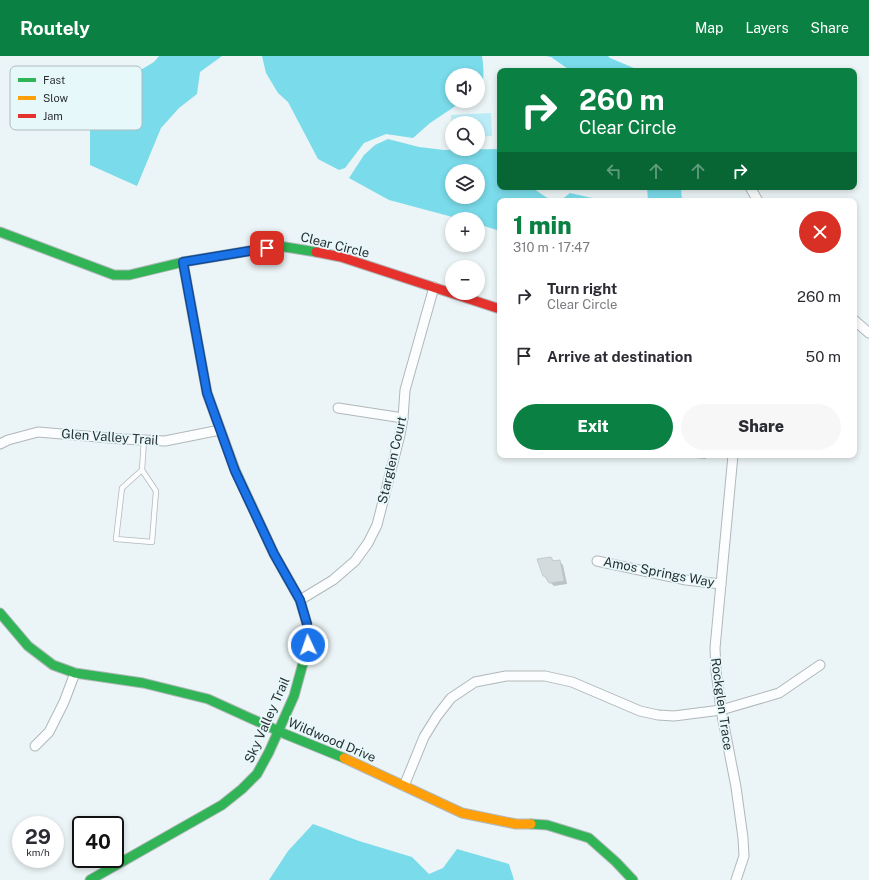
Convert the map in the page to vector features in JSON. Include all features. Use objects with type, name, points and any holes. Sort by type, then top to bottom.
[{"type":"street","name":"Clear Circle","points":[[0,232],[114,275],[129,275],[183,262],[279,246],[314,250],[341,257],[497,309]]},
{"type":"street","name":"Sky Valley Trail","points":[[90,880],[222,805],[242,789],[257,774],[269,752],[294,696],[308,645],[307,624],[300,600],[274,554],[235,471],[207,393],[183,262]]},
{"type":"street","name":"Starglen Court","points":[[300,600],[333,580],[355,561],[368,543],[377,525],[400,435],[405,390],[434,287]]},
{"type":"street","points":[[857,323],[869,333]]},
{"type":"street","points":[[338,408],[403,418]]},
{"type":"street","name":"Glen Valley Trail","points":[[0,444],[8,440],[38,432],[165,442],[220,430]]},
{"type":"street","name":"Rockglen Trace","points":[[733,458],[715,648],[716,671],[721,710],[736,787],[743,838],[744,856],[736,880]]},
{"type":"street","name":"Amos Springs Way","points":[[597,561],[686,580],[722,584]]},
{"type":"street","name":"Wildwood Drive","points":[[0,613],[28,646],[53,665],[75,673],[144,683],[208,700],[330,752],[462,813],[516,824],[547,825],[589,838],[616,862],[633,880]]},
{"type":"street","points":[[404,786],[424,737],[437,716],[451,698],[475,682],[508,676],[545,676],[572,682],[640,711],[674,716],[721,710],[779,693],[820,665]]},
{"type":"street","points":[[35,746],[49,732],[64,702],[75,673]]},
{"type":"lane","points":[[142,470],[122,488],[116,539],[152,542],[156,491],[142,470],[144,440]]},
{"type":"shaded area","points":[[159,56],[222,56],[200,72],[197,94],[179,108],[161,128],[137,186],[90,165],[90,130],[142,130],[142,69],[154,62]]},
{"type":"shaded area","points":[[262,56],[482,56],[483,66],[483,68],[445,68],[445,108],[452,108],[430,123],[413,138],[386,134],[364,143],[345,168],[339,170],[318,159],[288,102],[278,93],[266,73]]},
{"type":"shaded area","points":[[546,56],[608,56],[634,68],[567,68],[551,57]]},
{"type":"shaded area","points":[[491,113],[492,136],[485,136],[485,116],[451,115]]},
{"type":"shaded area","points":[[388,139],[419,147],[445,150],[445,156],[485,156],[485,149],[497,149],[497,190],[536,190],[548,198],[497,198],[497,230],[485,226],[485,212],[445,212],[445,215],[389,200],[349,178],[364,155],[375,145]]},
{"type":"shaded area","points":[[647,190],[681,190],[682,198],[648,198]]},
{"type":"shaded area","points":[[570,193],[592,198],[564,198]]},
{"type":"shaded area","points":[[313,824],[359,841],[412,857],[429,874],[443,868],[457,849],[509,864],[514,880],[269,880],[288,851]]},
{"type":"building","points":[[551,557],[553,561],[560,560],[564,581],[549,583],[545,576],[543,576],[537,559]]},
{"type":"traffic: fast","points":[[0,232],[114,275],[129,275],[183,262],[279,246],[316,252]]},
{"type":"traffic: fast","points":[[90,880],[222,805],[242,789],[257,774],[269,752],[294,696],[308,645],[307,624],[300,600],[274,554],[235,470]]},
{"type":"traffic: fast","points":[[0,613],[28,646],[53,665],[75,673],[143,683],[208,699],[285,734],[344,758]]},
{"type":"traffic: fast","points":[[531,824],[547,825],[589,838],[616,862],[633,880]]},
{"type":"traffic: slow","points":[[183,262],[207,393],[235,470]]},
{"type":"traffic: slow","points":[[344,758],[462,813],[516,824],[531,824]]},
{"type":"traffic: jam","points":[[316,252],[341,257],[497,308]]},
{"type":"route","points":[[267,248],[183,262],[207,393],[235,471],[274,554],[300,600],[307,624],[308,645]]}]
